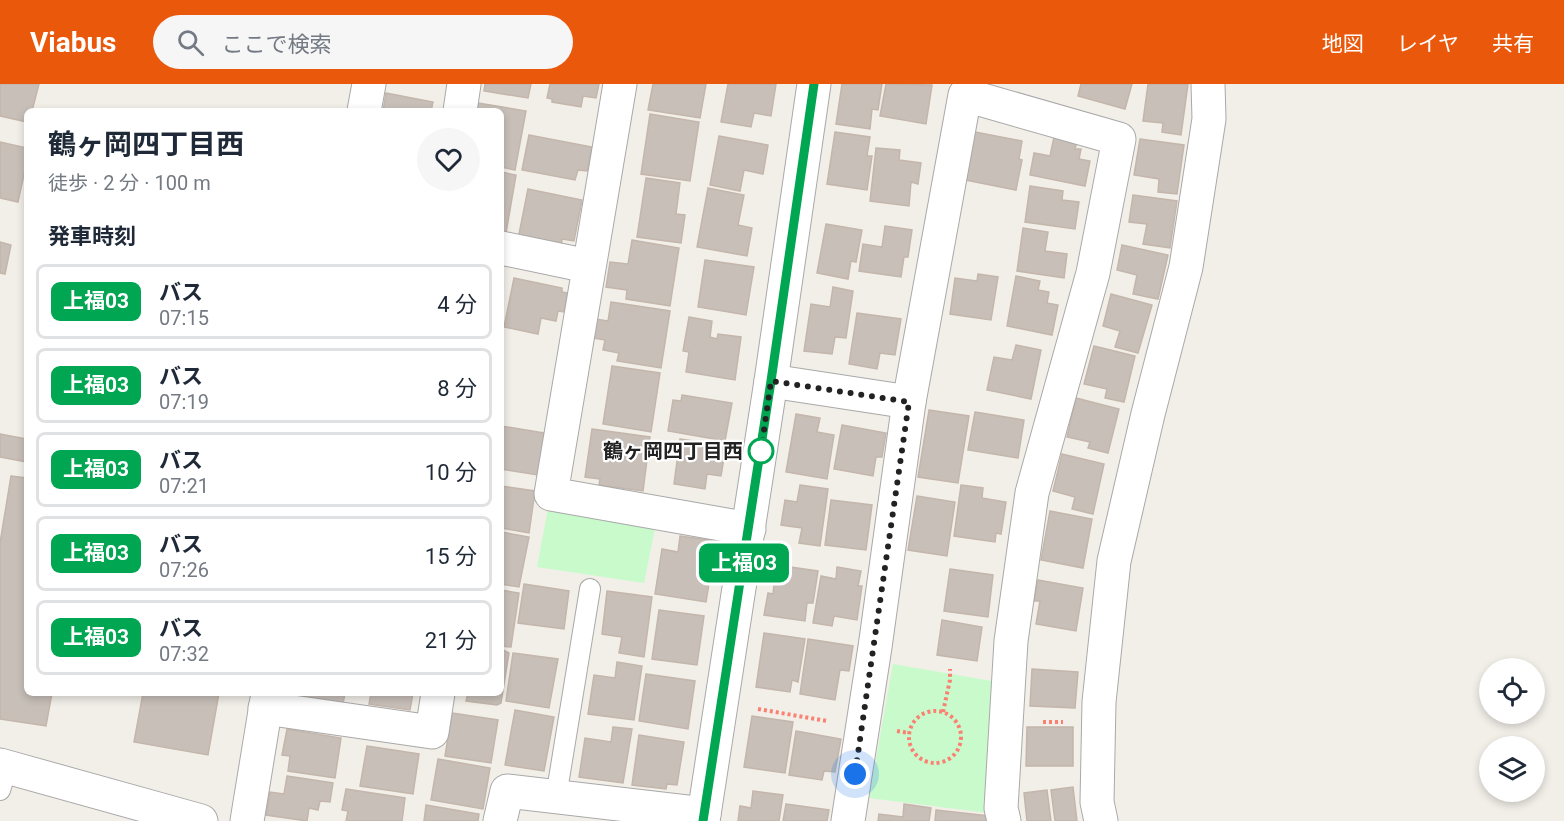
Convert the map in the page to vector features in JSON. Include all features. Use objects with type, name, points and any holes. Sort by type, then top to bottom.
[{"type":"street","points":[[365,108],[369,84]]},
{"type":"street","points":[[460,108],[464,84]]},
{"type":"street","points":[[620,84],[551,494],[749,529]]},
{"type":"street","points":[[500,821],[507,791],[704,818],[814,84]]},
{"type":"street","points":[[1101,821],[1097,802],[1099,702],[1114,561],[1148,414],[1186,267],[1209,120],[1208,84]]},
{"type":"street","points":[[848,821],[909,402],[965,94],[1119,139],[1093,273],[1032,493],[1011,641],[1001,808],[1004,821]]},
{"type":"street","points":[[504,249],[588,266]]},
{"type":"street","points":[[771,381],[909,402]]},
{"type":"street","points":[[247,821],[266,700],[432,732],[438,696]]},
{"type":"street","points":[[2,774],[201,821]]},
{"type":"lane","points":[[556,797],[590,589]]},
{"type":"path","points":[[943,712],[950,669]]},
{"type":"path","points":[[748,707],[863,727]]},
{"type":"path","points":[[943,712],[959,724],[962,741],[959,750],[945,762],[927,762],[918,758],[912,750],[909,742],[911,725],[923,713],[943,712]]},
{"type":"path","points":[[1006,720],[1099,724]]},
{"type":"green space","points":[[549,503],[656,523],[644,583],[537,567]]},
{"type":"green space","points":[[893,664],[992,681],[988,813],[869,798]]},
{"type":"building","points":[[0,84],[39,84],[33,108],[24,108],[24,121],[0,116]]},
{"type":"building","points":[[485,84],[531,84],[528,98],[484,91]]},
{"type":"building","points":[[550,84],[599,84],[596,98],[583,96],[581,107],[552,102],[552,99],[547,98]]},
{"type":"building","points":[[653,84],[706,84],[700,118],[648,110]]},
{"type":"building","points":[[728,84],[776,84],[771,116],[754,113],[751,127],[721,122]]},
{"type":"building","points":[[842,84],[882,84],[878,110],[872,109],[870,129],[836,124]]},
{"type":"building","points":[[886,84],[932,85],[926,124],[880,116]]},
{"type":"building","points":[[1081,84],[1132,84],[1125,109],[1078,96]]},
{"type":"building","points":[[1148,84],[1188,84],[1181,135],[1162,132],[1163,123],[1143,121]]},
{"type":"building","points":[[386,93],[433,102],[432,108],[384,108]]},
{"type":"building","points":[[478,103],[526,111],[515,170],[504,168],[504,108],[477,108]]},
{"type":"building","points":[[650,114],[699,122],[690,181],[641,174]]},
{"type":"building","points":[[835,132],[870,137],[867,156],[872,156],[867,190],[827,184]]},
{"type":"building","points":[[975,132],[1022,141],[1019,159],[1022,160],[1016,190],[965,180]]},
{"type":"building","points":[[529,135],[592,147],[587,171],[578,170],[575,180],[522,170]]},
{"type":"building","points":[[719,136],[768,145],[763,174],[744,170],[740,191],[710,185]]},
{"type":"building","points":[[1054,137],[1077,141],[1075,149],[1081,149],[1079,159],[1090,161],[1085,186],[1030,175],[1034,153],[1050,156]]},
{"type":"building","points":[[1140,139],[1184,145],[1177,194],[1158,192],[1159,179],[1134,175]]},
{"type":"building","points":[[0,142],[24,147],[24,175],[18,202],[0,198]]},
{"type":"building","points":[[876,148],[900,150],[899,160],[921,163],[918,184],[911,182],[909,206],[870,201]]},
{"type":"building","points":[[504,173],[516,175],[506,233],[504,233]]},
{"type":"building","points":[[646,178],[680,183],[676,214],[685,215],[681,243],[637,237]]},
{"type":"building","points":[[1030,186],[1063,191],[1062,200],[1079,202],[1075,229],[1025,222]]},
{"type":"building","points":[[708,188],[744,195],[738,225],[752,228],[747,256],[697,247]]},
{"type":"building","points":[[528,189],[582,200],[574,241],[562,239],[561,248],[518,239]]},
{"type":"building","points":[[1133,195],[1177,201],[1170,248],[1143,244],[1147,224],[1129,222]]},
{"type":"building","points":[[826,224],[862,230],[856,262],[851,261],[848,279],[817,273]]},
{"type":"building","points":[[885,226],[912,230],[908,257],[904,257],[901,277],[859,271],[863,244],[882,247]]},
{"type":"building","points":[[1023,228],[1048,232],[1045,251],[1067,254],[1064,278],[1017,271]]},
{"type":"building","points":[[632,240],[679,248],[670,306],[626,299],[627,290],[606,287],[610,262],[628,264]]},
{"type":"building","points":[[0,242],[11,245],[5,274],[0,273]]},
{"type":"building","points":[[1122,245],[1168,255],[1158,299],[1133,294],[1137,275],[1117,270]]},
{"type":"building","points":[[705,260],[754,267],[746,315],[698,307]]},
{"type":"building","points":[[978,274],[998,277],[991,320],[950,314],[955,278],[977,281]]},
{"type":"building","points":[[1016,276],[1040,281],[1038,290],[1049,292],[1047,303],[1058,305],[1052,335],[1007,326]]},
{"type":"building","points":[[514,278],[562,288],[562,292],[568,293],[564,312],[558,311],[556,321],[541,318],[538,334],[504,327]]},
{"type":"building","points":[[833,287],[853,291],[846,338],[835,337],[832,354],[804,351],[811,304],[830,307]]},
{"type":"building","points":[[1111,294],[1152,305],[1138,353],[1115,347],[1120,331],[1103,326]]},
{"type":"building","points":[[611,302],[670,311],[661,368],[617,361],[619,353],[603,350],[605,340],[593,338],[596,319],[608,321]]},
{"type":"building","points":[[857,313],[901,319],[895,355],[880,353],[877,369],[849,364]]},
{"type":"building","points":[[689,317],[712,321],[710,337],[717,339],[718,334],[741,337],[735,380],[686,372],[689,352],[683,351]]},
{"type":"building","points":[[1016,345],[1041,350],[1031,399],[987,390],[994,357],[1012,360]]},
{"type":"building","points":[[1094,346],[1135,356],[1124,402],[1105,398],[1107,389],[1084,384]]},
{"type":"building","points":[[612,366],[660,373],[651,432],[603,424]]},
{"type":"building","points":[[682,395],[732,403],[725,441],[668,431],[673,400],[681,401]]},
{"type":"building","points":[[1076,398],[1119,409],[1108,453],[1088,448],[1090,442],[1067,437]]},
{"type":"building","points":[[929,410],[969,416],[958,483],[918,477]]},
{"type":"building","points":[[975,412],[1024,420],[1018,458],[968,450]]},
{"type":"building","points":[[796,414],[820,418],[817,432],[834,435],[827,479],[786,472]]},
{"type":"building","points":[[842,425],[886,433],[882,457],[876,457],[873,476],[834,469]]},
{"type":"building","points":[[504,426],[545,433],[538,475],[504,469]]},
{"type":"building","points":[[592,429],[650,437],[643,491],[599,485],[600,479],[585,477]]},
{"type":"building","points":[[0,434],[24,438],[24,461],[0,457]]},
{"type":"building","points":[[680,439],[726,446],[721,476],[707,474],[705,489],[674,484]]},
{"type":"building","points":[[1062,454],[1104,464],[1093,514],[1072,509],[1075,497],[1053,491]]},
{"type":"building","points":[[11,476],[24,478],[24,696],[51,696],[46,726],[0,719],[0,543]]},
{"type":"building","points":[[800,485],[828,489],[820,546],[799,543],[802,528],[781,525],[785,500],[797,502]]},
{"type":"building","points":[[961,485],[983,488],[982,498],[1006,502],[1001,534],[996,533],[995,542],[954,536]]},
{"type":"building","points":[[504,486],[535,491],[529,533],[504,529]]},
{"type":"building","points":[[917,496],[955,502],[947,556],[908,550]]},
{"type":"building","points":[[831,500],[872,505],[866,550],[825,545]]},
{"type":"building","points":[[1050,511],[1092,519],[1083,568],[1041,560]]},
{"type":"building","points":[[504,533],[529,537],[519,587],[504,584]]},
{"type":"building","points":[[680,536],[716,541],[706,602],[655,594],[662,549],[678,552]]},
{"type":"building","points":[[776,565],[818,571],[813,603],[807,603],[805,621],[764,615],[768,593],[773,594]]},
{"type":"building","points":[[837,567],[861,571],[858,586],[862,586],[857,620],[834,616],[832,626],[813,623],[821,576],[836,579]]},
{"type":"building","points":[[950,569],[993,575],[988,617],[944,611]]},
{"type":"building","points":[[1038,580],[1083,588],[1076,631],[1036,624],[1040,601],[1034,601]]},
{"type":"building","points":[[524,584],[569,591],[564,629],[518,623]]},
{"type":"building","points":[[504,590],[519,593],[511,647],[504,646]]},
{"type":"building","points":[[607,591],[652,597],[644,657],[619,653],[622,637],[602,634]]},
{"type":"building","points":[[659,610],[704,616],[697,665],[652,659]]},
{"type":"building","points":[[942,620],[982,627],[977,661],[937,655]]},
{"type":"building","points":[[764,633],[805,639],[798,682],[792,680],[790,692],[756,687]]},
{"type":"building","points":[[808,639],[853,646],[849,671],[840,670],[835,700],[800,694]]},
{"type":"building","points":[[504,650],[509,653],[504,684]]},
{"type":"building","points":[[513,653],[558,659],[549,708],[506,701]]},
{"type":"building","points":[[617,662],[642,666],[634,720],[588,714],[594,675],[615,678]]},
{"type":"building","points":[[1032,669],[1078,672],[1075,708],[1030,706]]},
{"type":"building","points":[[646,674],[695,681],[688,729],[639,721]]},
{"type":"building","points":[[142,696],[218,696],[208,755],[134,742]]},
{"type":"building","points":[[295,696],[344,696],[343,704]]},
{"type":"building","points":[[370,696],[412,696],[410,710],[369,704]]},
{"type":"building","points":[[467,696],[502,696],[501,703],[497,705],[466,701]]},
{"type":"building","points":[[515,710],[554,717],[544,771],[505,765]]},
{"type":"building","points":[[452,713],[498,720],[491,763],[445,756]]},
{"type":"building","points":[[752,716],[793,722],[785,773],[744,767]]},
{"type":"building","points":[[613,727],[632,729],[623,783],[579,777],[585,738],[611,742]]},
{"type":"building","points":[[1027,727],[1073,727],[1073,766],[1026,766]]},
{"type":"building","points":[[287,729],[341,738],[335,778],[288,771],[290,756],[282,755]]},
{"type":"building","points":[[796,731],[841,739],[835,772],[824,771],[822,780],[789,775]]},
{"type":"building","points":[[639,735],[684,742],[677,785],[667,784],[666,789],[632,785]]},
{"type":"building","points":[[367,746],[419,754],[413,794],[360,786]]},
{"type":"building","points":[[438,759],[490,768],[483,809],[431,800]]},
{"type":"building","points":[[287,776],[333,783],[330,802],[320,801],[318,810],[309,808],[307,821],[266,815],[270,792],[284,794]]},
{"type":"building","points":[[1073,787],[1077,821],[1055,821],[1051,790]]},
{"type":"building","points":[[346,789],[405,798],[402,821],[346,821],[348,811],[342,810]]},
{"type":"building","points":[[1047,790],[1051,821],[1027,821],[1024,793]]},
{"type":"building","points":[[753,791],[783,795],[779,821],[738,821],[740,806],[751,808]]},
{"type":"building","points":[[786,804],[829,810],[827,821],[783,821]]},
{"type":"building","points":[[904,804],[931,808],[929,821],[878,821],[879,814],[903,817]]},
{"type":"building","points":[[426,805],[479,814],[478,821],[424,821]]},
{"type":"building","points":[[936,810],[989,816],[989,821],[935,821]]},
{"type":"bus line","name":"上福03","points":[[703,821],[814,84]]},
{"type":"place","name":"鶴ヶ岡四丁目西","points":[[761,451]]},
{"type":"route","points":[[761,451],[771,381],[909,402],[855,774]]}]
